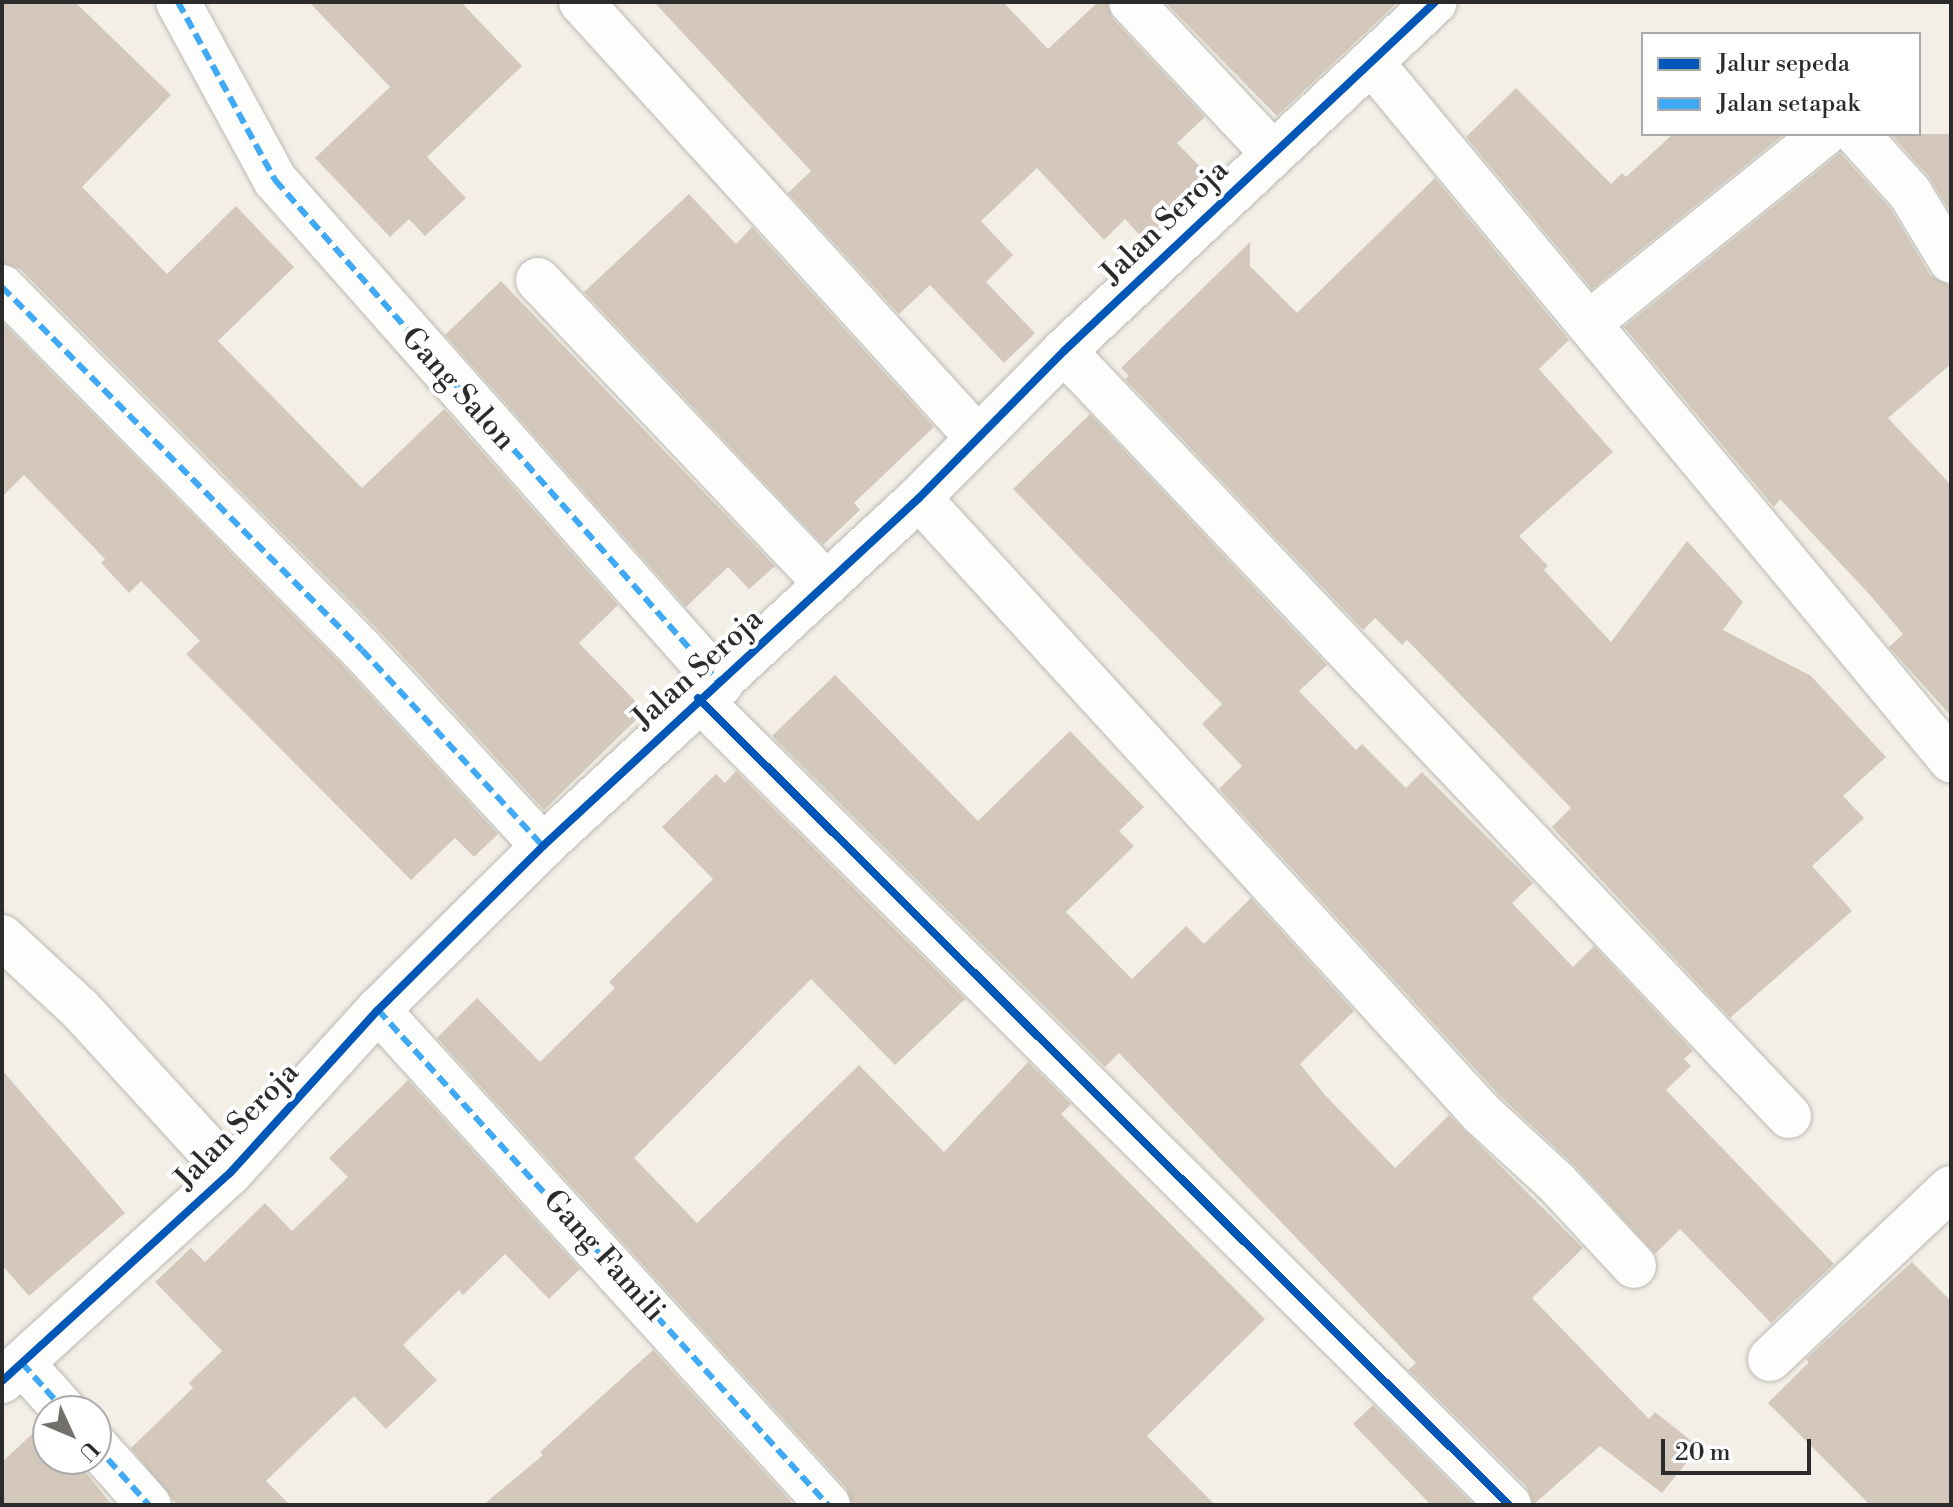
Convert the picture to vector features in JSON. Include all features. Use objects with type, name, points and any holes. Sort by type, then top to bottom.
[{"type":"street","name":"Gang Salon","points":[[178,2],[217,79],[275,180],[710,691],[1509,1505]]},
{"type":"street","points":[[581,2],[977,437]]},
{"type":"street","points":[[1131,2],[1272,152]]},
{"type":"street","name":"Jalan Seroja","points":[[12,1372],[230,1173],[378,1010],[543,846],[919,498],[1064,351],[1272,152],[1435,2]]},
{"type":"street","points":[[1371,62],[1951,760]]},
{"type":"street","points":[[1589,323],[1822,136]]},
{"type":"street","points":[[1859,136],[1910,193],[1951,261]]},
{"type":"street","points":[[538,280],[826,584]]},
{"type":"street","points":[[2,287],[362,650],[543,846]]},
{"type":"street","points":[[1064,351],[1789,1116]]},
{"type":"street","points":[[919,498],[1482,1114],[1557,1183],[1634,1266]]},
{"type":"street","points":[[2,937],[80,1009],[230,1173]]},
{"type":"street","name":"Gang Famili","points":[[378,1010],[828,1505]]},
{"type":"street","points":[[1770,1359],[1942,1214]]},
{"type":"street","points":[[12,1372],[43,1395]]},
{"type":"street","points":[[112,1464],[149,1505]]},
{"type":"building","points":[[2,2],[75,2],[171,95],[82,187],[167,274],[236,206],[294,267],[218,341],[362,488],[444,409],[618,605],[579,643],[645,711],[544,810],[380,632],[20,269],[2,263]]},
{"type":"building","points":[[309,2],[461,2],[522,66],[427,157],[466,198],[425,236],[409,219],[390,237],[315,158],[390,87]]},
{"type":"building","points":[[654,2],[1003,2],[1048,49],[1098,2],[1107,2],[1113,19],[1205,117],[1177,143],[1209,176],[1144,240],[1125,219],[1104,240],[1037,168],[981,221],[1013,255],[986,282],[1035,333],[1004,363],[930,285],[899,314],[788,193],[811,171]]},
{"type":"building","points":[[1165,2],[1398,2],[1277,116]]},
{"type":"building","points":[[1516,88],[1611,184],[1622,173],[1626,177],[1671,136],[1782,136],[1592,289],[1466,137]]},
{"type":"building","points":[[1951,134],[1951,213],[1929,177],[1893,136]]},
{"type":"building","points":[[1840,153],[1890,208],[1930,275],[1951,286],[1951,364],[1888,418],[1951,485],[1951,716],[1889,647],[1903,634],[1780,499],[1774,507],[1624,327]]},
{"type":"building","points":[[1435,178],[1569,340],[1539,369],[1613,452],[1519,536],[1548,566],[1544,570],[1611,642],[1687,541],[1743,602],[1723,630],[1811,676],[1886,757],[1843,796],[1864,818],[1812,866],[1852,911],[1730,1018],[1552,827],[1571,808],[1407,640],[1402,645],[1375,618],[1363,630],[1125,379],[1129,376],[1121,368],[1250,242],[1250,266],[1297,313]]},
{"type":"building","points":[[689,194],[736,244],[752,227],[934,427],[854,503],[860,510],[823,545],[584,292]]},
{"type":"building","points":[[501,281],[775,566],[749,589],[728,567],[686,607],[445,335]]},
{"type":"building","points":[[2,322],[344,667],[498,834],[474,857],[455,838],[411,880],[186,654],[200,641],[141,581],[129,593],[101,563],[105,559],[24,475],[2,497]]},
{"type":"building","points":[[1090,414],[1327,665],[1299,691],[1356,750],[1362,744],[1406,788],[1422,772],[1533,883],[1512,903],[1573,967],[1594,946],[1693,1051],[1684,1059],[1691,1066],[1666,1090],[1834,1264],[1771,1323],[1680,1229],[1655,1254],[1574,1165],[1500,1096],[1219,789],[1242,766],[1202,724],[1222,704],[1013,489]]},
{"type":"building","points":[[835,675],[978,821],[1070,731],[1144,807],[1119,831],[1134,846],[1066,912],[1132,979],[1186,926],[1204,944],[1251,898],[1354,1011],[1300,1064],[1325,1095],[1395,1168],[1449,1115],[1583,1248],[1532,1298],[1649,1419],[1655,1412],[1699,1447],[1662,1493],[1600,1446],[1533,1505],[1527,1487],[1408,1370],[1416,1363],[1119,1053],[1105,1067],[772,736]]},
{"type":"building","points":[[736,771],[965,999],[895,1065],[811,979],[634,1158],[697,1223],[859,1065],[944,1152],[1028,1062],[1071,1104],[1061,1114],[1265,1319],[1147,1436],[1215,1505],[852,1505],[846,1488],[437,1038],[477,998],[540,1062],[615,988],[609,982],[713,879],[662,827],[716,774],[725,783]]},
{"type":"building","points":[[2,1070],[125,1213],[29,1296],[2,1265]]},
{"type":"building","points":[[408,1080],[580,1269],[549,1299],[505,1254],[463,1295],[459,1290],[403,1345],[437,1380],[386,1429],[354,1396],[266,1481],[290,1505],[177,1505],[131,1448],[193,1388],[189,1383],[222,1351],[155,1282],[191,1248],[205,1262],[265,1203],[292,1231],[348,1177],[329,1158]]},
{"type":"building","points":[[1912,1262],[1951,1301],[1951,1505],[1870,1505],[1768,1403],[1809,1362],[1806,1359]]},
{"type":"building","points":[[653,1350],[794,1505],[483,1505],[543,1455],[540,1452]]},
{"type":"building","points":[[1373,1405],[1474,1505],[1431,1505],[1353,1424]]},
{"type":"building","points":[[32,1434],[32,1475],[88,1475],[112,1505],[2,1505],[2,1462]]},
{"type":"marked path","points":[[178,2],[275,180],[721,684]]},
{"type":"marked path","points":[[2,287],[362,650],[543,846]]},
{"type":"marked path","points":[[378,1010],[828,1505]]},
{"type":"marked path","points":[[22,1363],[51,1395]]},
{"type":"marked path","points":[[112,1464],[149,1505]]},
{"type":"cycle path","points":[[2,1381],[230,1173],[378,1010],[543,846],[919,498],[1064,351],[1435,2]]},
{"type":"cycle path","points":[[698,698],[1509,1505]]}]
